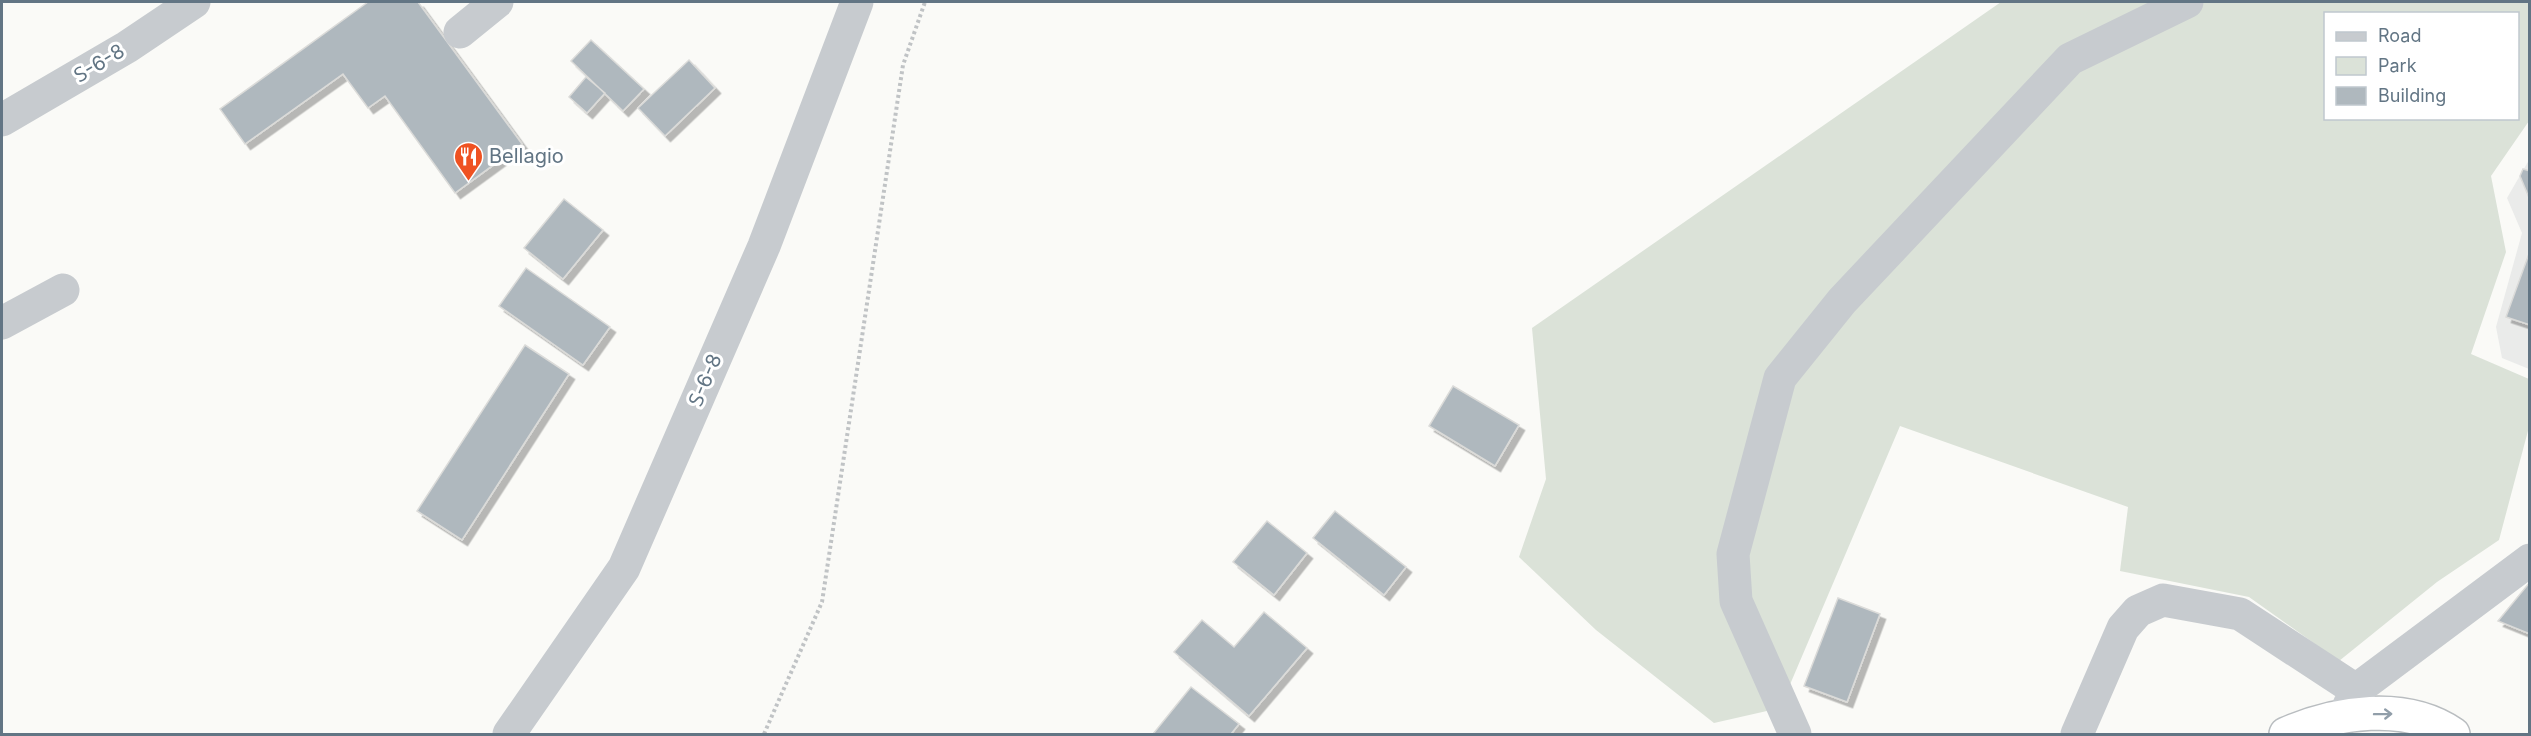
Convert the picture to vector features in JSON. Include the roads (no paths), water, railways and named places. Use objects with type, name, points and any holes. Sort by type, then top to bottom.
[{"type":"highway","points":[[2286,735],[2350,702],[2404,714],[2453,735]]},
{"type":"street","name":"Տ-6-8","points":[[2,120],[127,46],[194,2]]},
{"type":"street","points":[[460,32],[496,2]]},
{"type":"street","name":"Տ-6-8","points":[[509,735],[624,568],[764,246],[857,2]]},
{"type":"street","points":[[1795,735],[1736,601],[1733,554],[1780,378],[1842,302],[2070,59],[2187,2]]},
{"type":"street","points":[[2,323],[63,290]]},
{"type":"street","points":[[2077,735],[2123,628],[2138,611],[2163,600],[2240,614],[2350,702],[2529,560]]},
{"type":"place","name":"Bellagio","points":[[468,182]]}]
